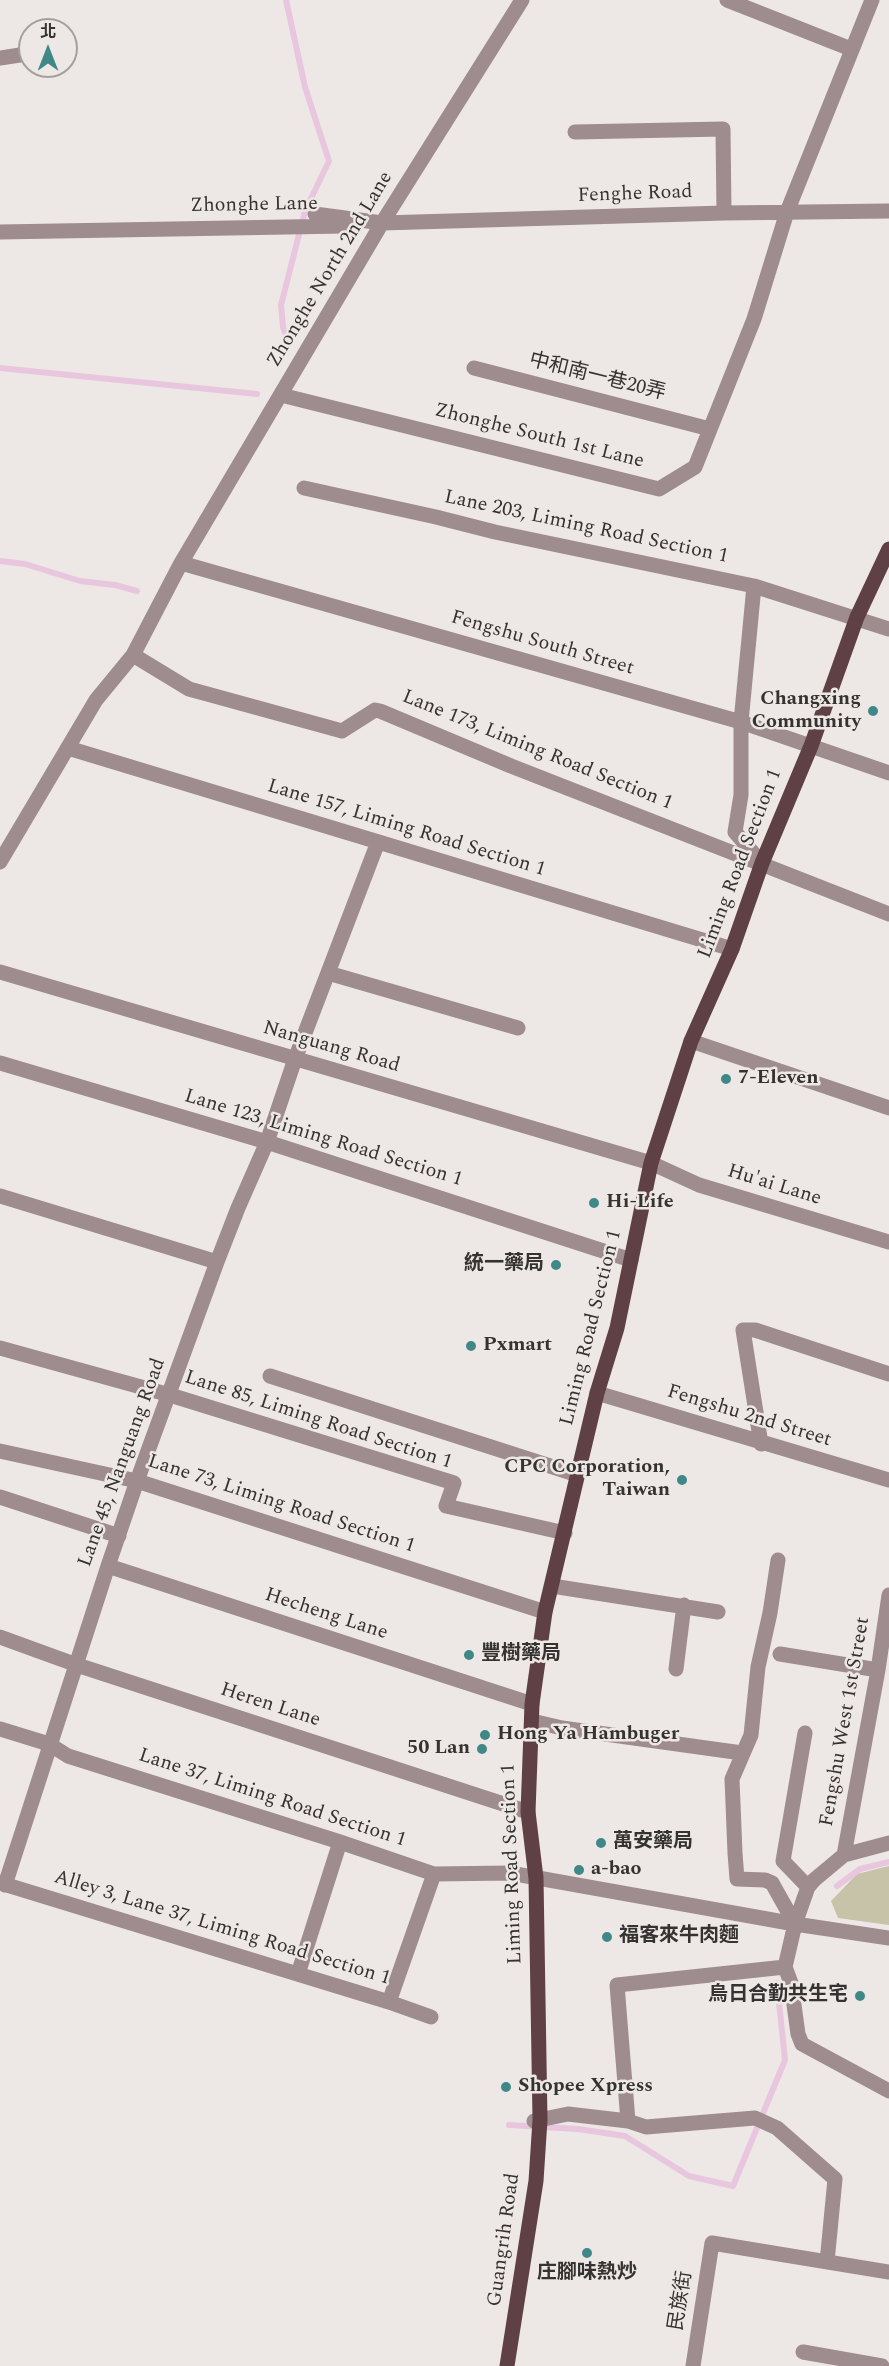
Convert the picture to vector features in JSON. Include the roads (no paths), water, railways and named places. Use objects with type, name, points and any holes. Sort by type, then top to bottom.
[{"type":"main road","name":"Liming Road Section 1","points":[[537,2120],[536,1878],[528,1812],[532,1704],[545,1612],[597,1393],[617,1328],[651,1162],[691,1041],[732,949],[762,863],[811,746],[857,617],[889,549]]},
{"type":"main road","name":"Guangrih Road","points":[[507,2366],[536,2181],[537,2120]]},
{"type":"street","name":"Zhonghe North 2nd Lane","points":[[0,862],[96,700],[133,655],[181,563],[379,224],[522,0]]},
{"type":"street","points":[[727,0],[851,49]]},
{"type":"street","name":"Zhonghe South 1st Lane","points":[[280,395],[658,489],[695,467],[753,319],[786,212],[872,0]]},
{"type":"street","points":[[0,58],[18,55]]},
{"type":"street","points":[[575,132],[723,129],[724,213]]},
{"type":"street","name":"Fenghe Road","points":[[379,224],[724,213],[889,211]]},
{"type":"street","name":"Zhonghe Lane","points":[[315,214],[379,224]]},
{"type":"street","name":"Zhonghe Lane","points":[[0,232],[379,224]]},
{"type":"street","name":"中和南一巷20弄","points":[[474,368],[710,429]]},
{"type":"street","name":"Lane 203, Liming Road Section 1","points":[[304,488],[495,532],[754,586],[889,629]]},
{"type":"street","name":"Fengshu South Street","points":[[181,563],[741,723],[889,773]]},
{"type":"street","points":[[754,586],[741,723],[741,795],[735,832],[762,863]]},
{"type":"street","name":"Lane 173, Liming Road Section 1","points":[[133,655],[189,689],[342,731],[375,710],[380,711],[522,770],[889,914]]},
{"type":"street","name":"Lane 157, Liming Road Section 1","points":[[68,748],[732,949]]},
{"type":"street","name":"Lane 45, Nanguang Road","points":[[2,1884],[137,1481],[217,1262],[267,1142],[295,1059],[378,842]]},
{"type":"street","name":"Nanguang Road","points":[[0,972],[651,1162]]},
{"type":"street","points":[[328,973],[518,1028]]},
{"type":"street","points":[[691,1041],[889,1108]]},
{"type":"street","name":"Lane 123, Liming Road Section 1","points":[[0,1063],[267,1142],[631,1260]]},
{"type":"street","name":"Hu'ai Lane","points":[[651,1162],[699,1185],[889,1242]]},
{"type":"street","points":[[0,1196],[217,1262]]},
{"type":"street","points":[[761,1444],[743,1330],[755,1330],[889,1374]]},
{"type":"street","name":"Lane 85, Liming Road Section 1","points":[[0,1348],[170,1395],[454,1483],[446,1506],[565,1533]]},
{"type":"street","points":[[270,1376],[578,1475]]},
{"type":"street","name":"Fengshu 2nd Street","points":[[597,1393],[761,1444],[889,1480]]},
{"type":"street","name":"Lane 73, Liming Road Section 1","points":[[0,1451],[137,1481],[545,1612]]},
{"type":"street","points":[[0,1497],[119,1536]]},
{"type":"street","points":[[778,1560],[770,1613],[758,1667],[751,1735],[732,1779],[737,1879],[765,1880],[772,1883],[795,1924]]},
{"type":"street","name":"Hecheng Lane","points":[[108,1566],[532,1704]]},
{"type":"street","points":[[552,1586],[718,1612]]},
{"type":"street","name":"Fengshu West 1st Street","points":[[844,1855],[878,1670],[889,1595]]},
{"type":"street","points":[[676,1668],[684,1605]]},
{"type":"street","name":"Heren Lane","points":[[0,1637],[77,1665],[528,1812]]},
{"type":"street","points":[[780,1654],[878,1670]]},
{"type":"street","points":[[531,1720],[562,1728],[742,1753]]},
{"type":"street","name":"Lane 37, Liming Road Section 1","points":[[0,1729],[49,1744],[68,1756],[434,1874],[510,1873],[795,1924],[889,1938]]},
{"type":"street","points":[[805,1733],[783,1861],[808,1887]]},
{"type":"street","points":[[298,1974],[340,1842]]},
{"type":"street","points":[[889,1843],[844,1855],[808,1887],[795,1924],[785,1967],[802,2044],[889,2091]]},
{"type":"street","points":[[389,2002],[434,1874]]},
{"type":"street","name":"Alley 3, Lane 37, Liming Road Section 1","points":[[2,1884],[389,2002],[431,2017]]},
{"type":"street","points":[[628,2121],[617,1985],[785,1967]]},
{"type":"street","points":[[537,2120],[568,2114],[628,2121],[646,2127],[755,2118],[777,2128],[835,2179],[827,2262],[889,2271]]},
{"type":"street","name":"民族街","points":[[693,2366],[712,2243],[827,2262]]},
{"type":"street","points":[[803,2352],[882,2366]]},
{"type":"waterway","points":[[286,0],[305,87],[329,161],[305,211],[281,305],[283,327],[288,341]]},
{"type":"waterway","points":[[0,368],[257,394]]},
{"type":"waterway","points":[[0,561],[25,564],[80,581],[115,585],[137,591]]},
{"type":"waterway","points":[[837,1886],[860,1869],[889,1862]]},
{"type":"waterway","points":[[509,2125],[578,2129],[625,2136],[689,2176],[733,2186],[785,2060],[777,1983]]},
{"type":"place","name":"Changxing Community","points":[[873,711]]},
{"type":"place","name":"7-Eleven","points":[[726,1079]]},
{"type":"place","name":"Hi-Life","points":[[594,1203]]},
{"type":"place","name":"統一藥局","points":[[556,1265]]},
{"type":"place","name":"Pxmart","points":[[471,1346]]},
{"type":"place","name":"CPC Corporation, Taiwan","points":[[682,1480]]},
{"type":"place","name":"豐樹藥局","points":[[469,1655]]},
{"type":"place","name":"Hong Ya Hambuger","points":[[485,1735]]},
{"type":"place","name":"50 Lan","points":[[482,1749]]},
{"type":"place","name":"萬安藥局","points":[[601,1843]]},
{"type":"place","name":"a-bao","points":[[579,1870]]},
{"type":"place","name":"福客來牛肉麵","points":[[607,1937]]},
{"type":"place","name":"烏日合勤共生宅","points":[[860,1996]]},
{"type":"place","name":"Shopee Xpress","points":[[506,2087]]},
{"type":"place","name":"庄腳味熱炒","points":[[587,2253]]}]
